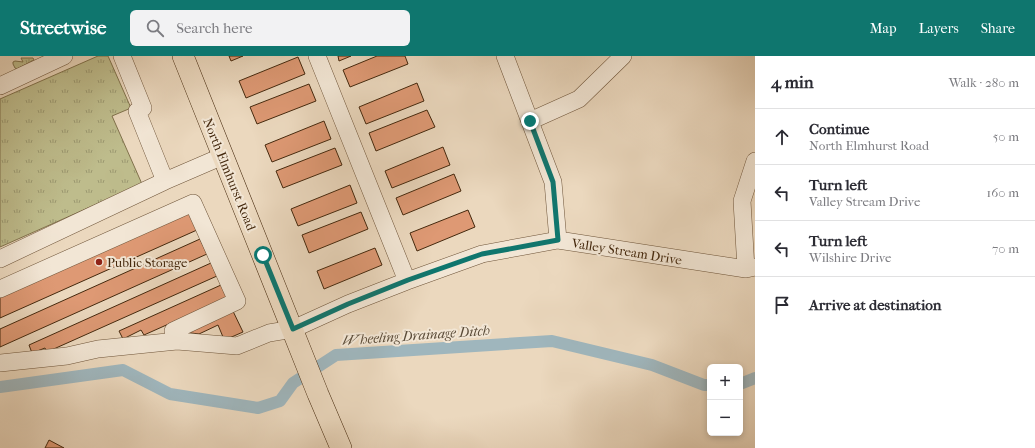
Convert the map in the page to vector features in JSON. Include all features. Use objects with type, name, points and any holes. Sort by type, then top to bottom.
[{"type":"main road","name":"North Elmhurst Road","points":[[183,56],[339,443]]},
{"type":"street","points":[[0,86],[64,56]]},
{"type":"street","points":[[122,56],[143,108],[137,111],[165,181]]},
{"type":"street","points":[[317,56],[408,280]]},
{"type":"street","points":[[505,56],[553,182],[558,240]]},
{"type":"street","points":[[530,121],[579,99],[623,56]]},
{"type":"street","points":[[0,259],[165,181],[223,156]]},
{"type":"street","points":[[750,268],[742,201],[755,161]]},
{"type":"street","points":[[0,289],[193,203],[237,301],[173,331],[177,341]]},
{"type":"street","name":"Valley Stream Drive","points":[[0,363],[67,356],[98,349],[177,341],[237,346],[269,333],[296,337],[348,304],[408,280],[482,254],[558,240],[750,268]]},
{"type":"green space","points":[[98,56],[108,56],[131,108],[112,116],[142,184],[0,247],[0,99]]},
{"type":"green space","points":[[21,58],[33,58],[34,60],[17,69],[15,68],[13,62],[23,62]]},
{"type":"building","points":[[229,56],[243,56],[231,61]]},
{"type":"building","points":[[338,56],[351,56],[339,61]]},
{"type":"building","points":[[377,56],[405,56],[408,64],[350,87],[343,70]]},
{"type":"building","points":[[298,57],[305,74],[246,98],[239,81]]},
{"type":"building","points":[[417,83],[424,101],[366,124],[359,107]]},
{"type":"building","points":[[309,84],[316,101],[257,124],[250,107]]},
{"type":"building","points":[[427,110],[435,127],[376,151],[369,133]]},
{"type":"building","points":[[324,121],[331,139],[272,162],[265,145]]},
{"type":"building","points":[[443,147],[450,165],[392,188],[385,171]]},
{"type":"building","points":[[335,148],[342,165],[283,188],[276,171]]},
{"type":"building","points":[[454,174],[461,191],[403,215],[396,198]]},
{"type":"building","points":[[350,185],[357,203],[298,226],[291,209]]},
{"type":"building","points":[[468,210],[475,227],[417,251],[410,233]]},
{"type":"building","name":"Public Storage","points":[[189,211],[197,230],[0,318],[0,294]]},
{"type":"building","points":[[361,212],[368,229],[309,253],[302,235]]},
{"type":"building","name":"Public Storage","points":[[200,239],[207,254],[0,347],[0,329]]},
{"type":"building","points":[[375,248],[382,265],[324,289],[317,271]]},
{"type":"building","name":"Public Storage","points":[[211,263],[217,276],[47,352],[45,348],[32,353],[29,345]]},
{"type":"building","name":"Public Storage","points":[[221,285],[227,298],[144,335],[141,330],[123,339],[119,331]]},
{"type":"building","points":[[231,307],[243,332],[227,339],[223,337],[218,325],[199,334],[183,332]]},
{"type":"building","points":[[49,440],[64,448],[45,448]]},
{"type":"waterway","name":"Wheeling Drainage Ditch","points":[[0,387],[123,370],[170,394],[258,408],[280,401],[293,383],[336,355],[552,341],[652,365],[707,385]]},
{"type":"waterway","name":"Wheeling Drainage Ditch","points":[[743,383],[755,378]]},
{"type":"place","name":"Public Storage","points":[[99,262]]},
{"type":"route","points":[[263,255],[293,329],[348,304],[408,280],[482,254],[558,240],[553,182],[530,121]]}]
